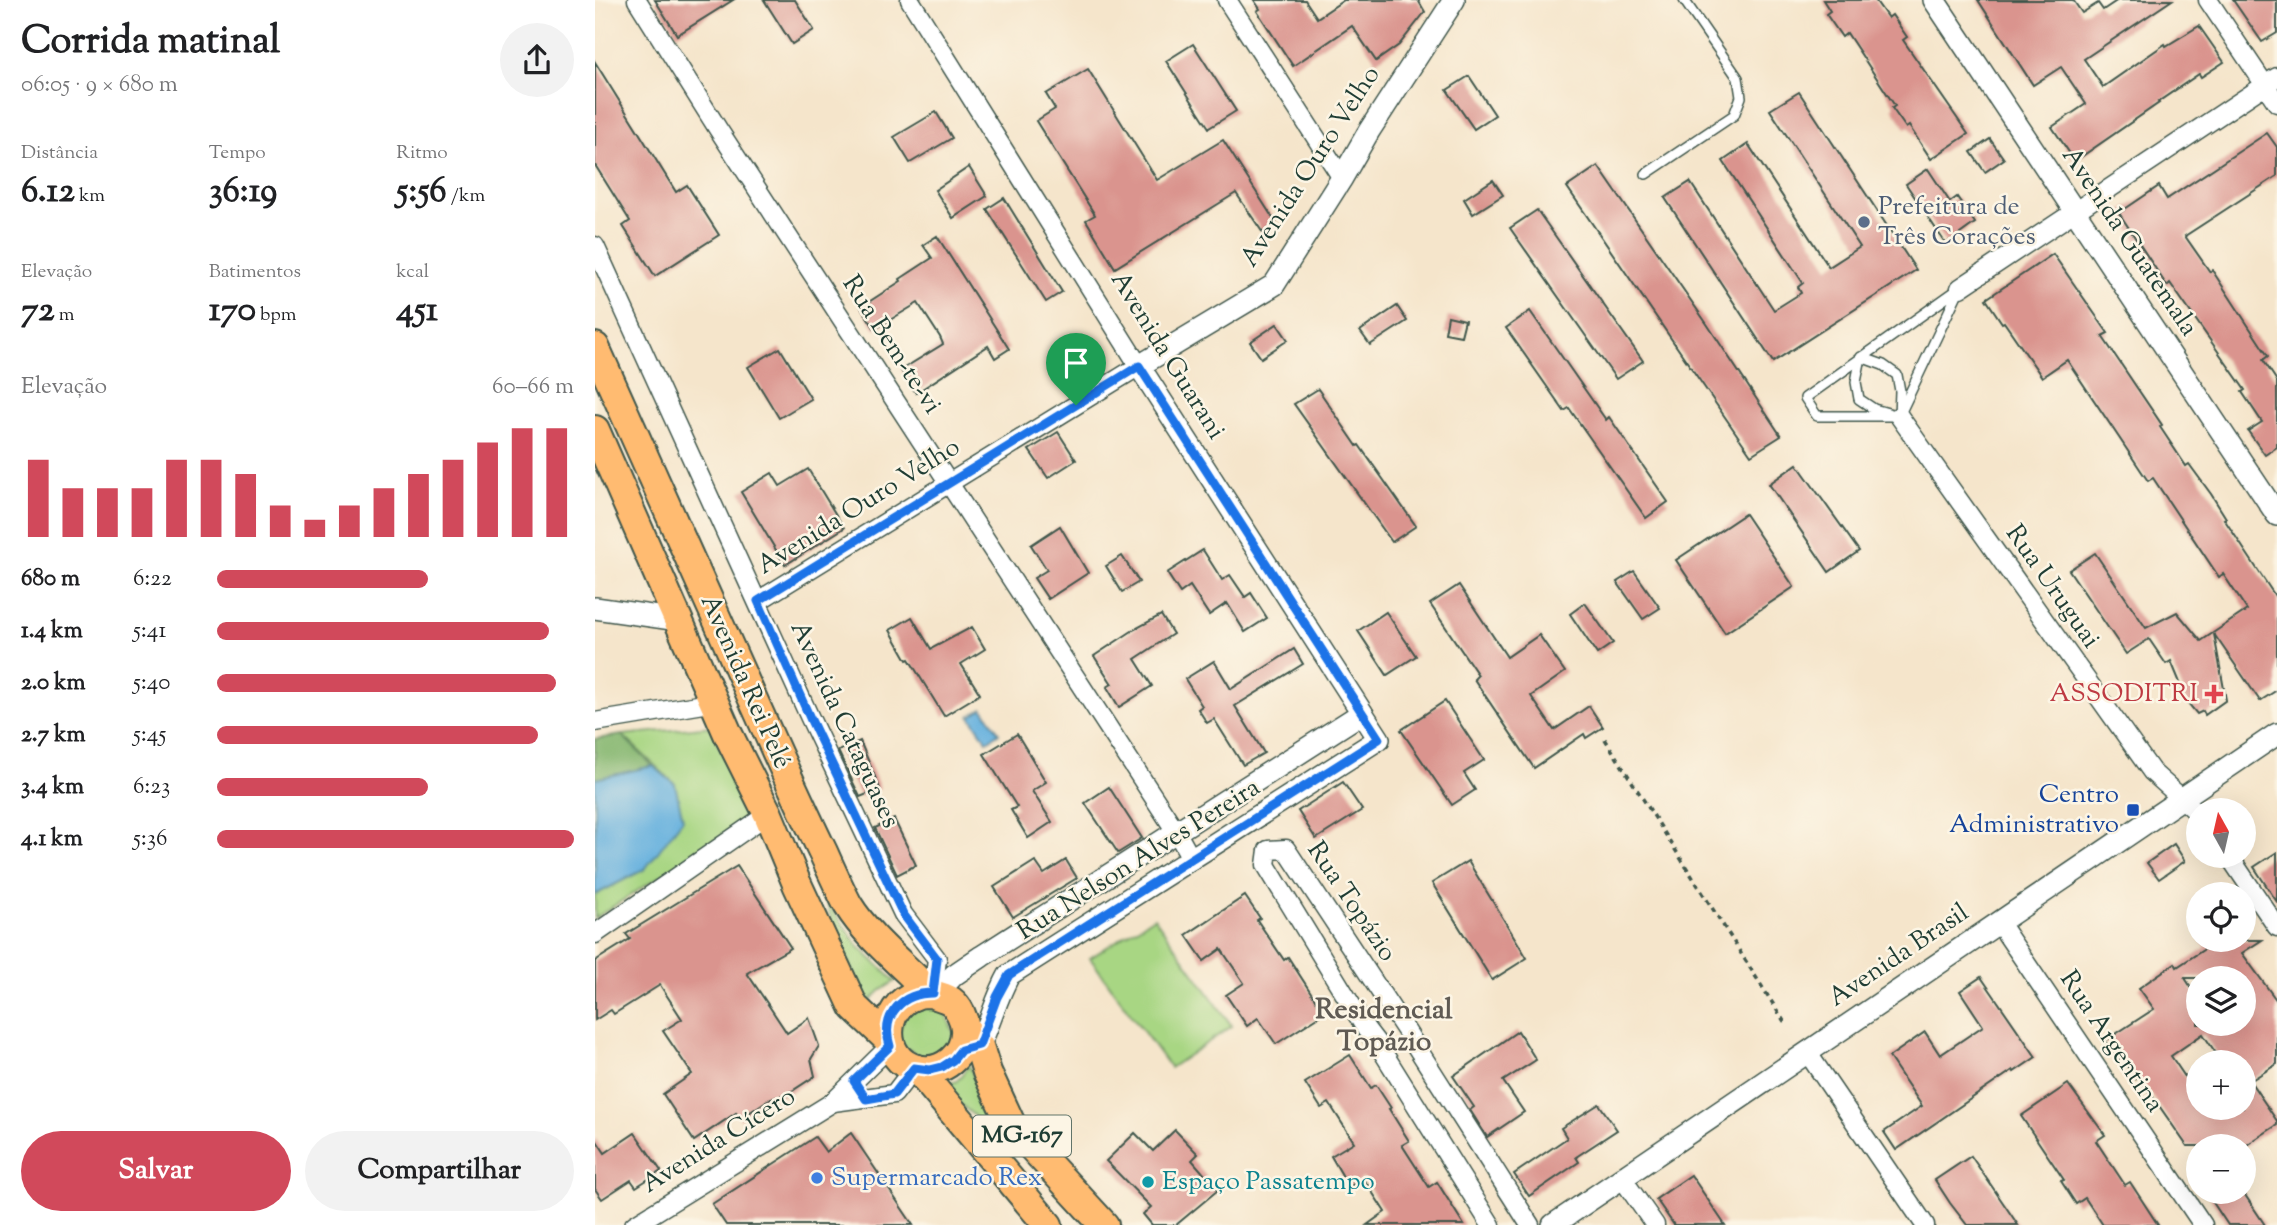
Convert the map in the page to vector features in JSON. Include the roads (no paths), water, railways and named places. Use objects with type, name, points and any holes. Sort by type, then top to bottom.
[{"type":"main road","name":"Avenida Rei Pelé","points":[[595,347],[802,809],[849,906],[882,946],[934,993],[951,1001],[961,1014],[969,1042],[987,1072],[1011,1124],[1104,1225]]},
{"type":"main road","name":"Avenida Rei Pelé","points":[[595,430],[728,734],[768,814],[854,1007],[890,1043],[896,1055],[915,1069],[1048,1225]]},
{"type":"main road","points":[[890,1043],[888,1026],[898,1006],[917,994],[934,993]]},
{"type":"main road","points":[[915,1069],[930,1070],[942,1067],[953,1060],[969,1042]]},
{"type":"street","name":"Rua Bem-te-vi","points":[[637,0],[1192,860]]},
{"type":"street","name":"Avenida Guarani","points":[[910,0],[1139,366],[1379,739]]},
{"type":"street","points":[[1227,0],[1342,178]]},
{"type":"street","name":"Avenida Guatemala","points":[[1934,0],[2277,515]]},
{"type":"street","points":[[2208,0],[2271,81],[2277,103]]},
{"type":"street","name":"Avenida Ouro Velho","points":[[758,601],[1274,285],[1452,1]]},
{"type":"street","points":[[1959,288],[2271,81]]},
{"type":"street","name":"Avenida Cataguases","points":[[595,246],[810,718],[903,914],[937,959],[934,993]]},
{"type":"street","name":"Rua Uruguai","points":[[1899,416],[2152,772],[2186,803]]},
{"type":"street","points":[[595,608],[679,620]]},
{"type":"street","points":[[595,722],[716,702]]},
{"type":"street","name":"Rua Nelson Alves Pereira","points":[[934,993],[982,956],[1362,713]]},
{"type":"street","name":"Avenida Brasil","points":[[1553,1225],[2277,734]]},
{"type":"street","name":"Rua Nelson Alves Pereira","points":[[969,1042],[1009,975],[1379,739]]},
{"type":"street","points":[[595,934],[768,814]]},
{"type":"street","name":"Rua Topázio","points":[[1491,1225],[1366,1029],[1266,865],[1268,850],[1286,849],[1530,1225]]},
{"type":"street","points":[[2237,868],[2277,927]]},
{"type":"street","name":"Rua Argentina","points":[[1999,923],[2203,1225]]},
{"type":"street","points":[[1366,1029],[1393,1011]]},
{"type":"street","points":[[1379,1046],[1405,1029]]},
{"type":"street","name":"Avenida Cícero","points":[[634,1225],[661,1217],[833,1102],[890,1043]]},
{"type":"street","points":[[1807,1052],[1925,1225]]},
{"type":"street","name":"Avenida Cícero","points":[[833,1102],[894,1094],[915,1069]]},
{"type":"street","points":[[1622,1178],[1654,1225]]},
{"type":"lane","points":[[1646,174],[1734,115],[1741,97],[1738,78],[1684,0]]},
{"type":"lane","points":[[1899,416],[1817,416],[1805,398],[1959,288]]},
{"type":"lane","points":[[1899,416],[1959,288]]},
{"type":"lane","points":[[1861,357],[1856,382],[1859,399],[1874,409],[1899,416]]},
{"type":"lane","points":[[1861,357],[1883,365],[1897,375],[1900,391],[1899,416]]},
{"type":"lane","points":[[854,1081],[866,1099]]},
{"type":"water","points":[[983,708],[999,733],[987,741],[970,716]]},
{"type":"water","points":[[653,766],[675,784],[683,819],[645,869],[595,895],[595,779]]},
{"type":"place","name":"Prefeitura de Três Corações","points":[[1864,222]]},
{"type":"place","name":"ASSODITRI","points":[[2214,694]]},
{"type":"place","name":"Centro Administrativo","points":[[2133,810]]},
{"type":"place","name":"Supermarcado Rex","points":[[817,1178]]},
{"type":"place","name":"Espaço Passatempo","points":[[1148,1182]]},
{"type":"district","name":"Residencial Topázio","points":[[1384,1027]]}]
